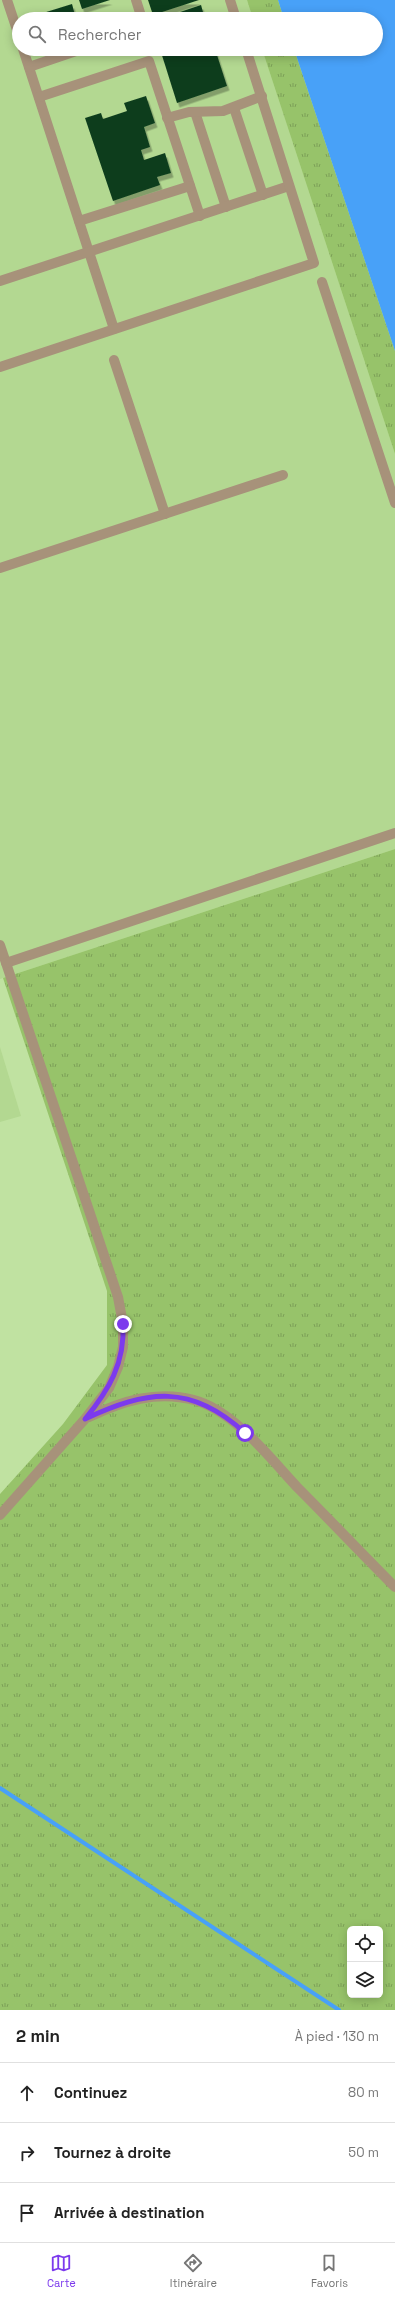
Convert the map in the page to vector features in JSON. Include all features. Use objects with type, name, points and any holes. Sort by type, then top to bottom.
[{"type":"street","points":[[7,0],[12,15]]},
{"type":"street","points":[[136,0],[140,12]]},
{"type":"street","points":[[230,0],[234,12]]},
{"type":"street","points":[[25,56],[114,329]]},
{"type":"street","points":[[29,66],[60,56]]},
{"type":"street","points":[[0,367],[314,263],[248,56]]},
{"type":"street","points":[[39,97],[149,61],[200,216]]},
{"type":"street","points":[[167,118],[195,112],[216,112],[234,108],[262,96]]},
{"type":"street","points":[[234,108],[262,195]]},
{"type":"street","points":[[195,112],[226,207]]},
{"type":"street","points":[[79,221],[190,186]]},
{"type":"street","points":[[0,281],[289,186]]},
{"type":"street","points":[[322,282],[395,503]]},
{"type":"street","points":[[114,360],[165,514]]},
{"type":"street","points":[[0,568],[283,475]]},
{"type":"street","points":[[6,963],[395,833]]},
{"type":"street","points":[[0,945],[118,1297],[122,1319],[123,1346],[118,1367],[109,1388],[85,1419],[0,1515]]},
{"type":"street","points":[[85,1419],[119,1404],[148,1397],[184,1398],[216,1409],[245,1433],[395,1587]]},
{"type":"shaded area","points":[[0,0],[247,0],[251,12],[12,12],[12,56],[264,56],[395,454],[395,849],[0,979]]},
{"type":"shaded area","points":[[0,1047],[21,1116],[0,1122]]},
{"type":"green space","points":[[247,0],[278,0],[282,12],[251,12]]},
{"type":"green space","points":[[264,56],[296,56],[395,351],[395,454]]},
{"type":"green space","points":[[395,849],[395,2010],[0,2010],[0,1494],[63,1424],[107,1365],[107,1291],[3,978]]},
{"type":"water","points":[[278,0],[395,0],[395,351],[296,56],[383,56],[383,12],[282,12]]},
{"type":"building","points":[[79,0],[110,0],[82,9]]},
{"type":"building","points":[[148,0],[199,0],[162,12],[152,12]]},
{"type":"building","points":[[72,4],[74,12],[46,12]]},
{"type":"building","points":[[201,5],[203,12],[180,12]]},
{"type":"building","points":[[162,56],[217,56],[227,86],[177,103]]},
{"type":"building","points":[[146,96],[155,123],[144,127],[150,147],[141,150],[144,160],[165,153],[171,173],[157,177],[160,185],[113,201],[85,118],[101,113],[103,119],[127,111],[124,103]]},
{"type":"waterway","points":[[0,1788],[339,2010]]},
{"type":"route","points":[[123,1324],[123,1346],[118,1367],[109,1388],[85,1419],[113,1406],[135,1399],[161,1396],[173,1397],[195,1400],[216,1409],[245,1433]]}]
